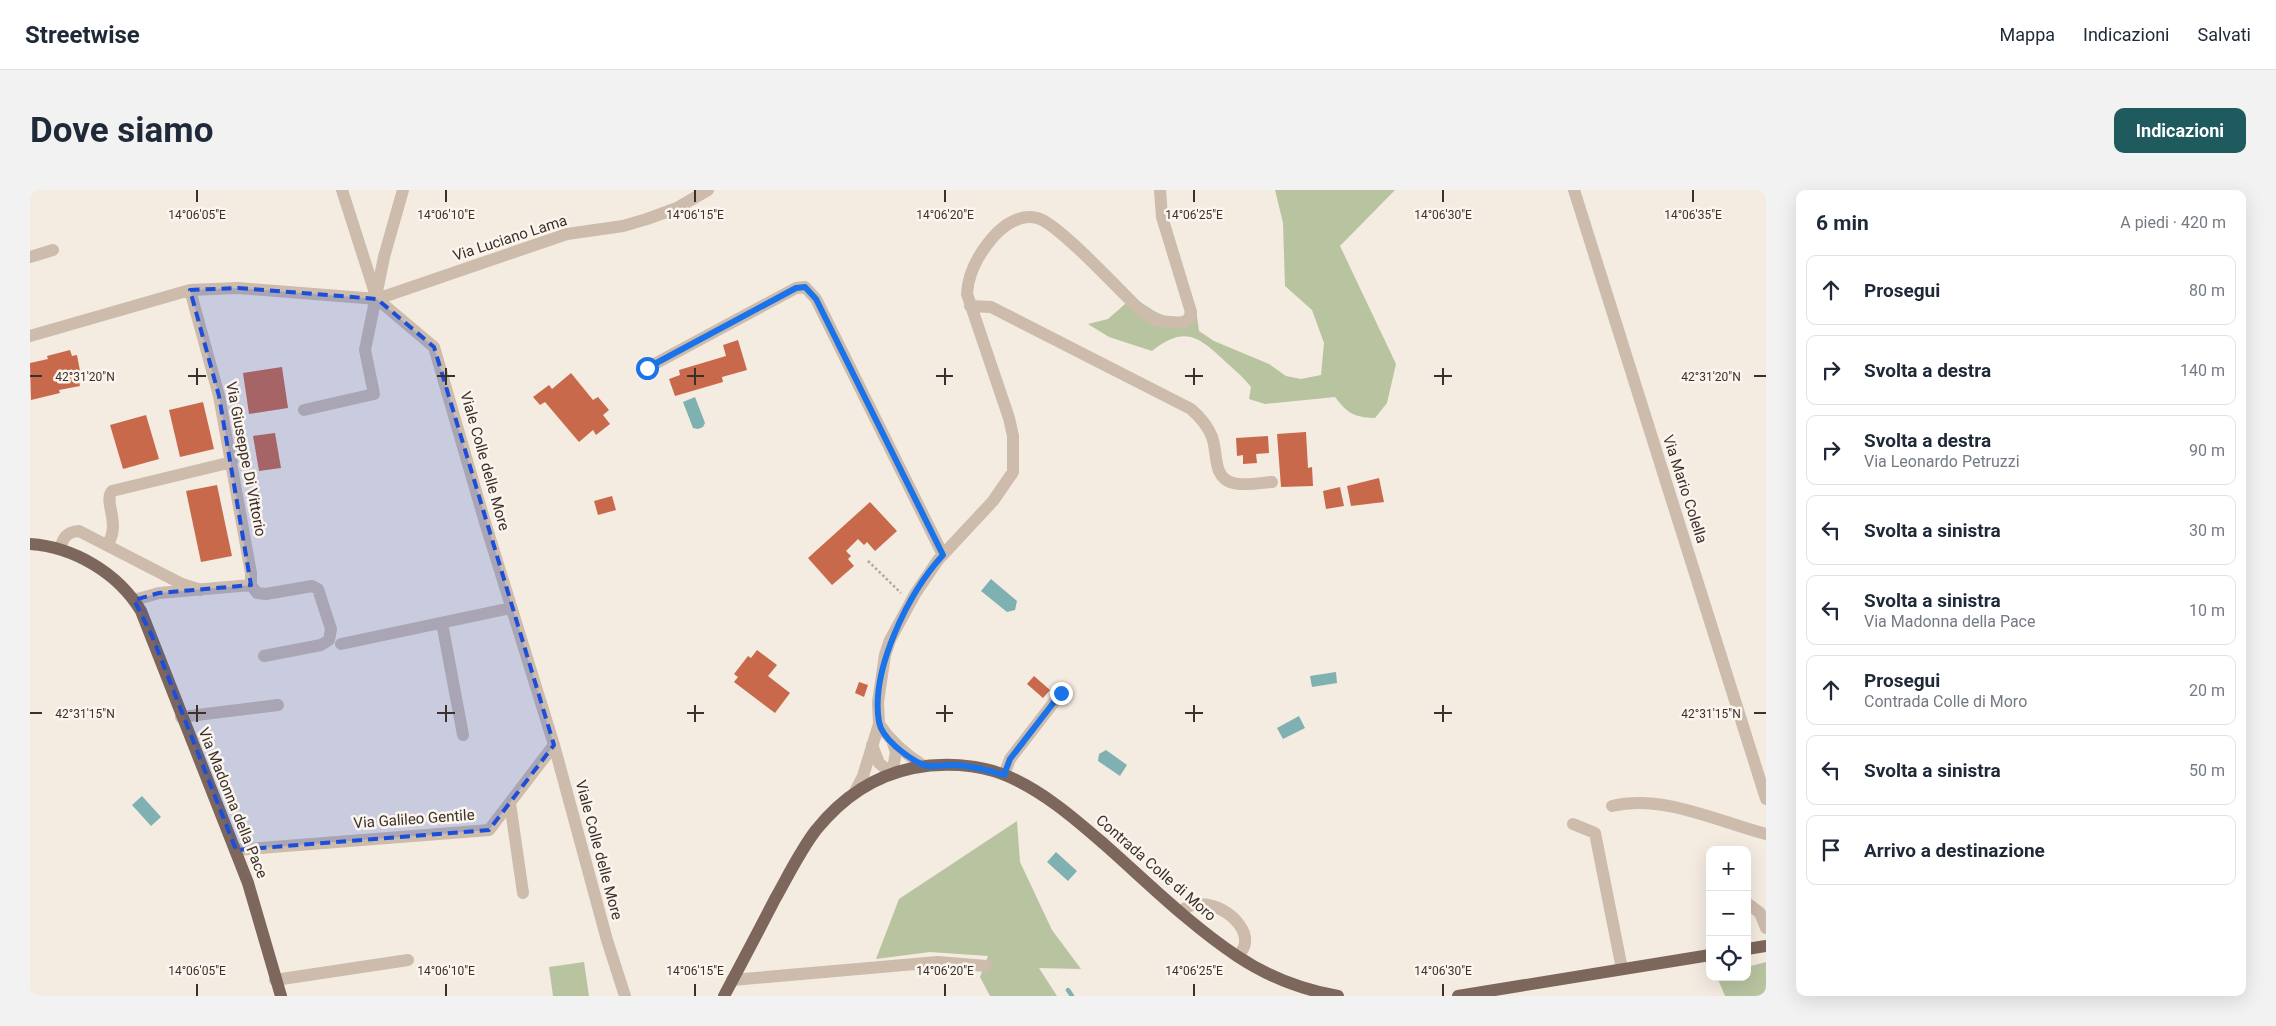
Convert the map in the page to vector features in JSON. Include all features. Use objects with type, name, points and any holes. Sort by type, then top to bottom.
[{"type":"main road","name":"Via Madonna della Pace","points":[[30,544],[60,549],[100,569],[117,582],[134,600],[152,636],[181,718],[236,850],[248,883],[281,996]]},
{"type":"main road","name":"Contrada Colle di Moro","points":[[924,766],[954,765],[1004,775],[1026,785],[1070,815],[1181,912],[1239,957],[1283,980],[1338,996]]},
{"type":"main road","points":[[724,996],[806,845],[827,818],[855,792],[892,774],[924,766]]},
{"type":"main road","points":[[1751,948],[1766,946]]},
{"type":"main road","points":[[1458,996],[1706,956]]},
{"type":"street","points":[[342,190],[377,299]]},
{"type":"street","points":[[304,410],[374,394],[365,350],[377,299],[384,257],[404,190]]},
{"type":"street","name":"Via Luciano Lama","points":[[377,299],[567,234],[623,226],[647,219],[677,208],[708,190]]},
{"type":"street","points":[[855,792],[864,776],[879,724],[878,702],[888,646],[915,594],[943,555],[992,501],[1013,472],[1013,436],[1009,418],[967,294],[970,276],[985,246],[1004,226],[1024,217],[1038,218],[1059,231],[1142,312],[1158,321],[1184,324],[1189,319],[1191,312],[1162,217],[1160,190]]},
{"type":"street","name":"Via Mario Colella","points":[[1574,190],[1766,799]]},
{"type":"street","points":[[30,256],[53,250]]},
{"type":"street","points":[[647,368],[796,288],[805,287],[816,299],[943,555]]},
{"type":"street","points":[[30,336],[190,290],[238,288],[377,299]]},
{"type":"street","name":"Via Giuseppe Di Vittorio","points":[[190,290],[219,396],[251,573],[251,586]]},
{"type":"street","name":"Viale Colle delle More","points":[[377,299],[434,347],[511,608],[554,745],[607,940],[625,996]]},
{"type":"street","points":[[970,306],[976,304],[991,307],[1191,409],[1199,416],[1212,437],[1218,467],[1226,480],[1234,484],[1272,482]]},
{"type":"street","points":[[108,544],[114,532],[109,500],[112,491],[232,462]]},
{"type":"street","points":[[60,549],[63,538],[71,531],[78,531],[108,544],[182,584],[200,590]]},
{"type":"street","points":[[134,600],[159,593],[251,586],[257,593],[266,594],[312,586],[318,589],[331,629],[328,640],[321,645],[264,656]]},
{"type":"street","points":[[341,644],[511,608]]},
{"type":"street","points":[[442,623],[463,735]]},
{"type":"street","points":[[1004,775],[1010,759],[1061,693]]},
{"type":"street","points":[[181,718],[278,705]]},
{"type":"street","points":[[879,724],[893,743],[906,755],[924,766]]},
{"type":"street","points":[[892,774],[896,752],[893,743]]},
{"type":"street","name":"Via Galileo Gentile","points":[[236,850],[489,830],[554,745]]},
{"type":"street","points":[[872,745],[880,763],[892,774]]},
{"type":"street","points":[[1612,806],[1632,801],[1649,802],[1766,834]]},
{"type":"street","points":[[510,803],[523,893]]},
{"type":"street","points":[[1573,824],[1595,833],[1622,969]]},
{"type":"street","points":[[1181,912],[1186,906],[1196,904],[1208,904],[1220,908],[1243,931],[1245,943],[1239,957]]},
{"type":"street","points":[[1751,906],[1760,913],[1766,928]]},
{"type":"street","points":[[275,980],[408,960]]},
{"type":"street","points":[[732,980],[938,962],[986,966]]},
{"type":"path","points":[[868,561],[889,583]]},
{"type":"highlighted area","points":[[238,288],[377,299],[434,347],[554,745],[489,830],[236,850],[152,636],[134,600],[159,593],[251,585],[219,396],[190,290]]},
{"type":"green space","points":[[1275,190],[1395,190],[1340,246],[1396,364],[1387,403],[1375,418],[1362,417],[1348,411],[1335,397],[1265,404],[1249,399],[1251,387],[1238,373],[1202,342],[1184,336],[1164,342],[1152,351],[1109,337],[1088,324],[1108,319],[1133,297],[1156,312],[1171,317],[1179,317],[1196,309],[1199,331],[1214,341],[1269,364],[1286,376],[1301,379],[1321,375],[1324,343],[1312,310],[1285,286],[1283,223]]},
{"type":"green space","points":[[1017,821],[1020,862],[1052,930],[1081,969],[1039,968],[1057,996],[990,996],[980,977],[988,956],[930,952],[876,959],[899,899]]},
{"type":"green space","points":[[584,962],[589,996],[553,996],[549,967]]},
{"type":"green space","points":[[1766,962],[1766,996],[1725,996],[1719,981],[1751,981],[1751,966]]},
{"type":"water","points":[[695,397],[705,423],[703,427],[698,429],[693,428],[683,402]]},
{"type":"water","points":[[991,579],[1017,601],[1015,610],[1007,612],[981,591]]},
{"type":"water","points":[[1336,672],[1337,683],[1312,687],[1310,676]]},
{"type":"water","points":[[1299,716],[1305,728],[1283,739],[1277,728]]},
{"type":"water","points":[[1106,750],[1127,765],[1120,776],[1098,761],[1099,754]]},
{"type":"water","points":[[142,796],[161,817],[151,826],[132,805]]},
{"type":"water","points":[[1056,852],[1077,871],[1068,881],[1047,862]]},
{"type":"building","points":[[738,340],[747,370],[722,377],[723,382],[675,396],[669,379],[680,375],[679,370],[726,356],[723,345]]},
{"type":"building","points":[[70,350],[72,356],[77,355],[80,371],[77,372],[80,386],[59,390],[60,393],[31,400],[30,363],[48,359],[47,356]]},
{"type":"building","points":[[282,367],[288,408],[249,414],[243,373]]},
{"type":"building","points":[[571,373],[593,400],[598,397],[609,410],[603,415],[610,424],[596,435],[593,430],[579,442],[545,402],[540,405],[533,397],[549,385],[552,389]]},
{"type":"building","points":[[203,402],[214,449],[180,457],[169,410]]},
{"type":"building","points":[[146,415],[159,459],[123,469],[110,425]]},
{"type":"building","points":[[1306,432],[1308,468],[1312,467],[1313,486],[1281,487],[1277,434]]},
{"type":"building","points":[[275,433],[281,468],[259,471],[253,436]]},
{"type":"building","points":[[1268,436],[1269,453],[1256,454],[1257,463],[1243,464],[1243,455],[1237,456],[1236,438]]},
{"type":"building","points":[[1379,478],[1384,502],[1351,506],[1347,486]]},
{"type":"building","points":[[217,485],[232,556],[201,562],[186,491]]},
{"type":"building","points":[[1340,487],[1344,506],[1326,509],[1323,491]]},
{"type":"building","points":[[612,496],[616,510],[598,515],[594,501]]},
{"type":"building","points":[[870,502],[897,531],[875,551],[867,542],[864,545],[858,539],[846,551],[851,556],[848,559],[854,566],[832,585],[808,558]]},
{"type":"building","points":[[757,650],[777,665],[768,676],[790,693],[775,713],[734,682],[738,677],[734,674],[748,656],[751,658]]},
{"type":"building","points":[[1034,676],[1050,690],[1043,698],[1027,684]]},
{"type":"building","points":[[859,682],[868,685],[864,697],[855,693]]},
{"type":"waterway","points":[[1068,990],[1072,996]]},
{"type":"route","points":[[647,368],[796,288],[805,287],[816,299],[943,555],[915,594],[890,640],[885,655],[878,702],[879,724],[893,743],[906,755],[924,766],[954,765],[972,767],[1004,775],[1010,759],[1061,693]]}]
